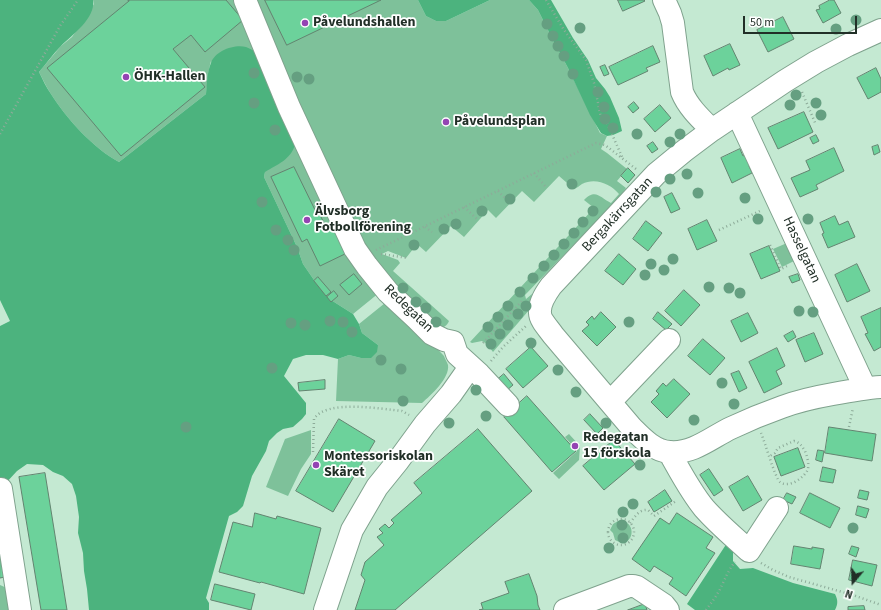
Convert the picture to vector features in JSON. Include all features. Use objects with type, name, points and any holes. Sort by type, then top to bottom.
[{"type":"street","name":"Redegatan","points":[[245,0],[289,107],[355,248],[368,254],[388,292],[432,334],[444,340],[453,342],[456,354],[475,370]]},
{"type":"street","points":[[664,0],[673,23],[682,92],[685,99],[699,117],[712,130]]},
{"type":"street","name":"Bergakärrsgatan","points":[[539,314],[544,295],[551,286],[650,180],[678,155],[712,130],[794,75],[848,45],[881,30]]},
{"type":"street","name":"Hasselgatan","points":[[737,113],[779,202],[873,387]]},
{"type":"street","points":[[539,314],[553,335],[632,428],[644,440],[661,450],[669,452],[695,448],[730,428],[783,406],[816,397],[873,387]]},
{"type":"street","points":[[610,402],[669,340]]},
{"type":"street","points":[[325,610],[352,530],[377,487],[425,424],[451,394],[475,370],[508,405]]},
{"type":"street","points":[[669,452],[704,508],[720,525],[749,551],[777,508]]},
{"type":"street","points":[[1,489],[20,610]]},
{"type":"street","points":[[565,610],[629,586],[637,587],[664,605],[668,610]]},
{"type":"path","points":[[0,134],[60,26],[78,0]]},
{"type":"path","points":[[546,0],[564,30],[586,60],[594,83],[601,118],[607,123],[624,159]]},
{"type":"path","points":[[794,75],[816,124]]},
{"type":"path","points":[[368,254],[596,143],[605,145],[650,180]]},
{"type":"path","points":[[534,173],[545,186]]},
{"type":"path","points":[[498,191],[508,201]]},
{"type":"path","points":[[719,230],[779,202]]},
{"type":"path","points":[[464,207],[477,219]]},
{"type":"path","points":[[424,227],[432,232]]},
{"type":"path","points":[[368,254],[382,254],[408,258]]},
{"type":"path","points":[[483,343],[525,298]]},
{"type":"path","points":[[475,370],[539,314]]},
{"type":"path","points":[[313,452],[314,419],[316,415],[324,410],[354,406],[402,411],[425,424]]},
{"type":"path","points":[[756,418],[777,477],[780,482],[791,484],[806,474],[808,469],[807,455],[800,444],[795,441],[778,448],[775,453],[770,456]]},
{"type":"path","points":[[630,523],[640,512],[648,510],[654,516],[692,491]]},
{"type":"path","points":[[625,520],[630,523],[634,534],[632,539],[623,545],[614,543],[609,536],[608,531],[612,523],[625,520]]},
{"type":"path","points":[[706,610],[722,585],[729,569],[739,557],[749,551],[759,561],[773,570],[789,577],[853,595],[881,606]]},
{"type":"green space","points":[[0,0],[93,0],[93,7],[87,20],[58,49],[39,72],[49,91],[64,113],[90,141],[119,162],[206,94],[209,70],[216,55],[226,49],[241,46],[254,51],[295,145],[287,158],[265,172],[264,177],[297,247],[303,264],[331,300],[353,314],[362,333],[378,345],[377,352],[371,358],[361,358],[349,355],[338,359],[323,355],[306,355],[293,359],[284,376],[306,403],[306,414],[293,427],[283,429],[269,441],[266,451],[252,476],[243,506],[237,512],[229,516],[206,598],[209,603],[209,610],[89,610],[83,553],[78,533],[79,517],[76,496],[72,484],[63,476],[53,472],[43,465],[27,464],[17,471],[5,484],[0,504],[0,326],[10,321],[0,300]]},
{"type":"green space","points":[[93,0],[418,0],[426,16],[436,21],[446,21],[490,0],[529,0],[538,10],[600,133],[607,136],[601,149],[627,169],[617,181],[626,188],[617,200],[525,295],[526,299],[532,294],[530,309],[493,352],[487,344],[482,341],[470,342],[594,208],[584,200],[588,196],[595,194],[611,203],[619,194],[612,187],[597,181],[592,181],[582,184],[574,189],[559,176],[534,202],[522,191],[496,218],[488,210],[464,237],[451,226],[426,252],[417,244],[406,258],[388,251],[382,254],[398,260],[400,263],[393,271],[449,321],[443,327],[438,329],[390,284],[353,314],[331,300],[303,264],[297,247],[264,177],[265,172],[211,61],[206,94],[119,162],[90,141],[64,113],[49,91],[39,72],[61,46],[72,37],[94,4]]},
{"type":"green space","points":[[418,0],[490,0],[446,21],[436,21],[426,16]]},
{"type":"green space","points":[[529,0],[551,0],[573,38],[588,60],[596,78],[610,97],[619,118],[622,131],[607,136],[601,133],[590,115],[538,10]]},
{"type":"green space","points":[[787,243],[796,260],[782,267],[773,249]]},
{"type":"green space","points":[[390,299],[444,356],[448,365],[448,370],[443,381],[422,403],[336,401],[338,359],[349,355],[361,358],[378,345],[362,333],[359,324]]},
{"type":"green space","points":[[311,430],[311,454],[301,469],[288,496],[266,487],[285,439]]},
{"type":"green space","points":[[569,434],[580,446],[579,460],[559,479],[553,473],[577,451],[565,437]]},
{"type":"green space","points":[[618,521],[625,522],[631,529],[632,534],[626,541],[621,542],[615,540],[613,533],[610,530],[613,524]]},
{"type":"green space","points":[[727,543],[733,551],[733,561],[740,569],[753,568],[793,583],[835,594],[837,598],[837,606],[835,610],[695,610],[687,604]]},
{"type":"green space","points":[[0,585],[9,589],[13,610],[0,610]]},
{"type":"building","name":"ÖHK-Hallen","points":[[128,0],[226,0],[243,20],[205,52],[191,35],[173,49],[205,87],[121,156],[47,68],[129,1]]},
{"type":"building","name":"Påvelundshallen","points":[[265,0],[381,0],[287,45]]},
{"type":"building","points":[[618,0],[644,0],[645,1],[623,11]]},
{"type":"building","points":[[830,0],[834,0],[841,13],[823,23],[816,10],[820,9],[819,6]]},
{"type":"building","points":[[783,17],[794,39],[768,52],[757,30]]},
{"type":"building","points":[[730,44],[740,65],[729,70],[728,68],[713,76],[704,56]]},
{"type":"building","points":[[653,46],[660,62],[646,68],[648,71],[618,85],[609,67]]},
{"type":"building","points":[[605,65],[609,74],[604,76],[600,67]]},
{"type":"building","points":[[876,68],[881,79],[881,92],[868,99],[857,78]]},
{"type":"building","points":[[634,102],[639,108],[633,113],[628,107]]},
{"type":"building","points":[[660,105],[671,118],[655,132],[644,119]]},
{"type":"building","points":[[804,112],[813,132],[778,149],[768,128]]},
{"type":"building","points":[[816,135],[819,141],[813,144],[810,138]]},
{"type":"building","points":[[653,142],[658,149],[652,153],[647,146]]},
{"type":"building","points":[[878,145],[880,152],[874,155],[872,147]]},
{"type":"building","points":[[834,148],[844,171],[816,185],[818,189],[800,197],[791,178],[810,170],[806,161]]},
{"type":"building","points":[[740,149],[743,156],[748,153],[753,165],[749,166],[752,173],[732,183],[721,158]]},
{"type":"building","name":"Älvsborg Fotbollförening","points":[[294,167],[317,214],[319,213],[327,229],[336,225],[349,252],[320,266],[307,239],[302,242],[271,177]]},
{"type":"building","points":[[628,168],[635,175],[628,183],[621,176]]},
{"type":"building","points":[[672,193],[680,209],[671,213],[664,197]]},
{"type":"building","points":[[835,216],[839,225],[848,221],[855,237],[828,248],[822,234],[824,233],[820,223]]},
{"type":"building","points":[[707,220],[717,241],[697,250],[688,229]]},
{"type":"building","points":[[646,221],[662,233],[648,251],[633,239]]},
{"type":"building","points":[[769,246],[780,271],[761,279],[750,254]]},
{"type":"building","points":[[619,254],[636,269],[623,285],[605,271]]},
{"type":"building","points":[[857,264],[870,291],[847,302],[835,275]]},
{"type":"building","points":[[354,274],[362,284],[349,295],[340,285]]},
{"type":"building","points":[[798,274],[800,280],[792,283],[789,277]]},
{"type":"building","points":[[318,277],[331,292],[326,296],[314,281]]},
{"type":"building","points":[[684,290],[700,305],[681,326],[665,311]]},
{"type":"building","points":[[334,291],[338,296],[331,302],[327,297]]},
{"type":"building","points":[[881,308],[881,347],[874,351],[865,334],[868,333],[861,317]]},
{"type":"building","points":[[601,312],[616,327],[597,346],[582,331],[589,325],[586,322],[592,316],[594,319]]},
{"type":"building","points":[[658,312],[672,324],[666,330],[653,319]]},
{"type":"building","points":[[748,313],[758,333],[741,342],[731,321]]},
{"type":"building","points":[[793,331],[796,337],[788,342],[784,336]]},
{"type":"building","points":[[814,333],[823,354],[805,362],[796,340]]},
{"type":"building","points":[[703,339],[725,358],[710,375],[688,356]]},
{"type":"building","points":[[531,347],[548,366],[523,388],[506,369]]},
{"type":"building","points":[[777,348],[785,366],[776,371],[782,384],[764,393],[749,362]]},
{"type":"building","points":[[739,371],[747,388],[739,392],[731,374]]},
{"type":"building","points":[[504,374],[513,385],[506,391],[497,380]]},
{"type":"building","points":[[674,379],[690,394],[667,418],[651,402],[659,394],[656,391],[663,383],[666,386]]},
{"type":"building","points":[[325,380],[325,389],[299,391],[298,383]]},
{"type":"building","points":[[527,396],[576,451],[552,472],[504,417]]},
{"type":"building","points":[[590,414],[603,428],[597,434],[584,420]]},
{"type":"building","points":[[339,419],[375,441],[333,512],[296,491]]},
{"type":"building","points":[[829,427],[876,434],[872,461],[825,453]]},
{"type":"building","points":[[478,429],[532,491],[395,610],[355,610],[365,580],[361,575],[365,562],[384,545],[377,537],[383,533],[379,529],[385,524],[389,528],[394,523],[391,520],[422,493],[414,483]]},
{"type":"building","points":[[614,440],[635,464],[604,490],[583,466]]},
{"type":"building","points":[[798,448],[805,467],[781,476],[774,457]]},
{"type":"building","points":[[818,450],[824,451],[822,462],[816,460]]},
{"type":"building","points":[[823,467],[836,470],[833,483],[820,481]]},
{"type":"building","points":[[709,469],[723,490],[714,496],[700,475]]},
{"type":"building","points":[[45,473],[67,610],[41,610],[19,477]]},
{"type":"building","points":[[748,476],[762,500],[743,511],[729,487]]},
{"type":"building","points":[[665,490],[672,501],[654,512],[648,502]]},
{"type":"building","points":[[860,490],[869,492],[867,500],[858,498]]},
{"type":"building","points":[[787,493],[796,497],[792,504],[783,500]]},
{"type":"building","points":[[810,493],[840,508],[830,528],[800,513]]},
{"type":"building","points":[[858,506],[869,509],[866,518],[856,515]]},
{"type":"building","points":[[255,513],[276,519],[277,516],[321,528],[304,594],[219,572],[233,522],[252,527]]},
{"type":"building","points":[[677,513],[713,537],[706,548],[715,553],[686,596],[669,584],[673,578],[654,566],[650,572],[632,559],[660,518],[669,524]]},
{"type":"building","points":[[794,546],[824,549],[820,569],[791,564]]},
{"type":"building","points":[[852,546],[859,548],[856,557],[849,554]]},
{"type":"building","points":[[0,550],[10,576],[0,578]]},
{"type":"building","points":[[853,560],[877,565],[872,586],[849,580]]},
{"type":"building","points":[[529,574],[537,596],[540,610],[479,610],[483,609],[481,603],[509,593],[505,582]]},
{"type":"building","points":[[215,584],[255,594],[251,610],[211,600]]},
{"type":"building","points":[[645,604],[647,610],[628,610]]},
{"type":"building","points":[[864,606],[865,610],[848,610],[848,607]]},
{"type":"place","name":"Påvelundshallen","points":[[305,23]]},
{"type":"place","name":"ÖHK-Hallen","points":[[126,77]]},
{"type":"place","name":"Påvelundsplan","points":[[446,122]]},
{"type":"place","name":"Älvsborg Fotbollförening","points":[[307,220]]},
{"type":"place","name":"Redegatan 15 förskola","points":[[575,446]]},
{"type":"place","name":"Montessoriskolan Skäret","points":[[316,465]]}]
